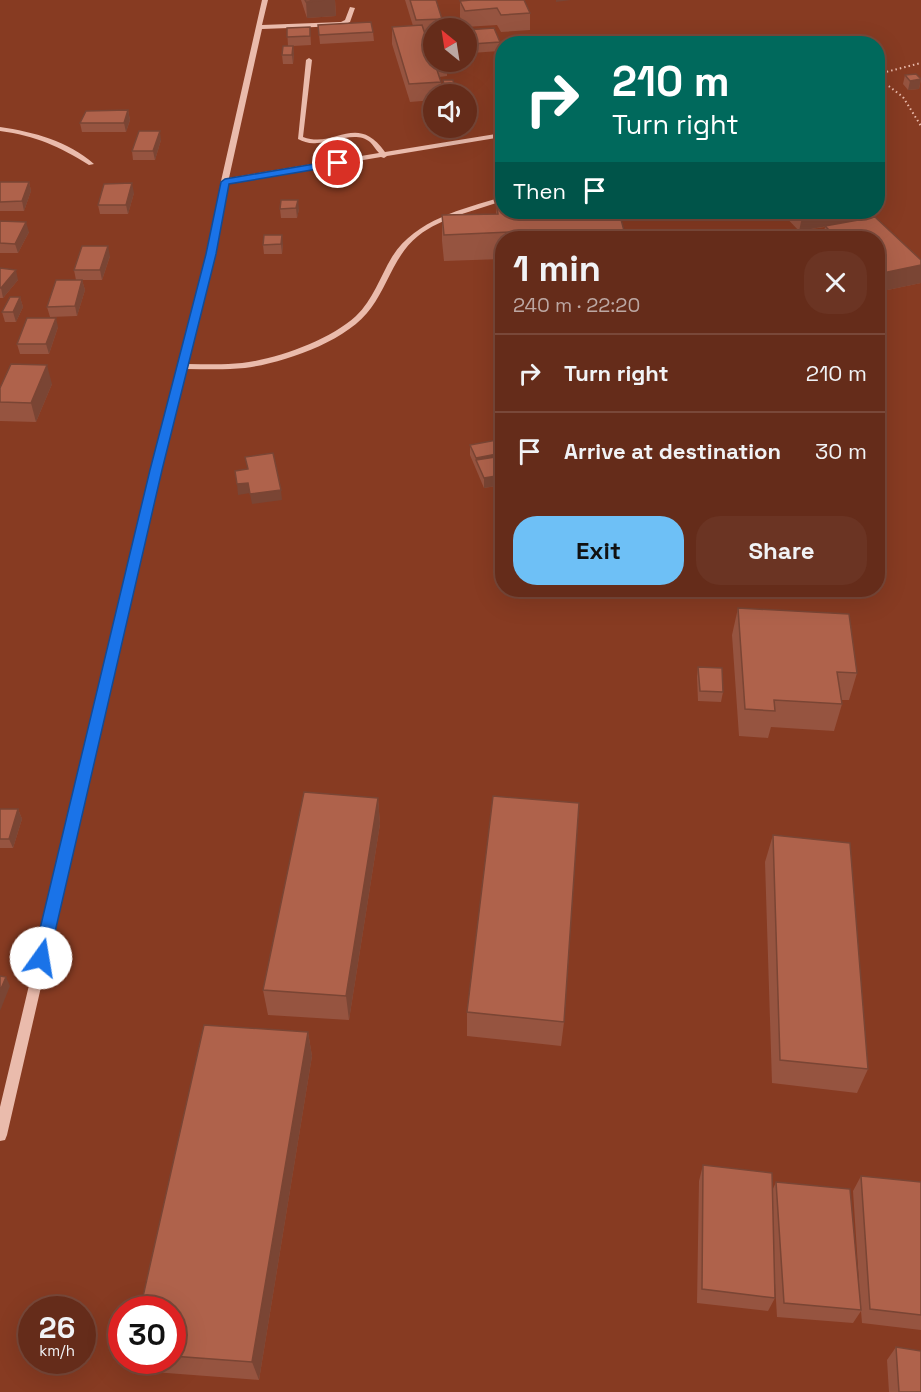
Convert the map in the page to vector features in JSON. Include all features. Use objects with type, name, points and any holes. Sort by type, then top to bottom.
[{"type":"street","points":[[0,1135],[156,470],[211,254],[265,0]]},
{"type":"street","points":[[260,27],[342,24],[348,21],[352,8]]},
{"type":"street","points":[[309,60],[300,138],[311,142],[357,135],[367,137],[384,156]]},
{"type":"street","points":[[0,129],[54,140],[91,164]]},
{"type":"street","points":[[225,182],[495,136]]},
{"type":"street","points":[[183,367],[251,364],[277,357],[334,334],[366,312],[398,255],[418,233],[452,217],[495,202]]},
{"type":"path","points":[[885,72],[921,63]]},
{"type":"path","points":[[885,83],[903,97],[921,126]]},
{"type":"building","points":[[410,0],[436,0],[442,18],[416,20]]},
{"type":"building","points":[[524,0],[530,13],[501,15],[497,8],[465,11],[460,1]]},
{"type":"building","points":[[371,22],[373,32],[319,35],[318,25]]},
{"type":"building","points":[[422,25],[423,72],[438,72],[441,82],[409,84],[392,27]]},
{"type":"building","points":[[310,27],[310,36],[287,37],[287,28]]},
{"type":"building","points":[[494,28],[497,36],[495,36],[495,42],[477,44],[477,29]]},
{"type":"building","points":[[283,46],[293,46],[292,55],[282,55]]},
{"type":"building","points":[[916,74],[921,79],[910,81],[905,75]]},
{"type":"building","points":[[443,80],[453,80],[454,84],[444,84]]},
{"type":"building","points":[[128,110],[124,123],[80,123],[86,111]]},
{"type":"building","points":[[139,131],[160,131],[153,151],[132,151]]},
{"type":"building","points":[[0,182],[29,182],[22,201],[0,202]]},
{"type":"building","points":[[132,183],[126,205],[98,205],[104,184]]},
{"type":"building","points":[[281,200],[298,200],[296,208],[280,209]]},
{"type":"building","points":[[495,214],[495,219],[621,219],[624,231],[495,231],[444,235],[442,215]]},
{"type":"building","points":[[877,219],[921,260],[921,265],[885,273],[885,231],[830,231],[825,226]]},
{"type":"building","points":[[0,221],[26,222],[15,244],[0,243]]},
{"type":"building","points":[[264,235],[282,235],[281,244],[263,245]]},
{"type":"building","points":[[82,246],[108,246],[100,270],[74,270]]},
{"type":"building","points":[[0,268],[16,270],[1,288],[0,288]]},
{"type":"building","points":[[56,280],[82,280],[75,306],[47,307]]},
{"type":"building","points":[[10,297],[20,297],[13,312],[2,312]]},
{"type":"building","points":[[27,318],[56,318],[46,344],[17,344]]},
{"type":"building","points":[[11,364],[47,365],[31,403],[0,402],[0,388]]},
{"type":"building","points":[[495,440],[495,454],[476,458],[470,445]]},
{"type":"building","points":[[273,453],[281,490],[250,494],[248,483],[237,484],[235,471],[248,469],[245,457]]},
{"type":"building","points":[[495,457],[495,476],[484,478],[476,460]]},
{"type":"building","points":[[738,608],[849,614],[857,673],[837,672],[842,704],[774,700],[775,711],[745,709]]},
{"type":"building","points":[[698,667],[722,668],[723,692],[700,691]]},
{"type":"building","points":[[304,792],[378,798],[346,996],[263,990]]},
{"type":"building","points":[[493,796],[579,803],[564,1022],[467,1012]]},
{"type":"building","points":[[0,809],[18,809],[9,839],[0,839]]},
{"type":"building","points":[[773,835],[850,843],[868,1069],[780,1060]]},
{"type":"building","points":[[0,976],[6,977],[0,991]]},
{"type":"building","points":[[204,1025],[308,1032],[252,1362],[186,1357],[186,1296],[143,1296]]},
{"type":"building","points":[[703,1165],[772,1173],[775,1298],[702,1289]]},
{"type":"building","points":[[861,1176],[921,1182],[921,1315],[870,1309]]},
{"type":"building","points":[[776,1182],[850,1189],[861,1310],[784,1303]]},
{"type":"building","points":[[896,1347],[921,1351],[921,1392],[899,1392]]},
{"type":"route","points":[[41,958],[156,470],[211,254],[225,182],[338,163]]}]
